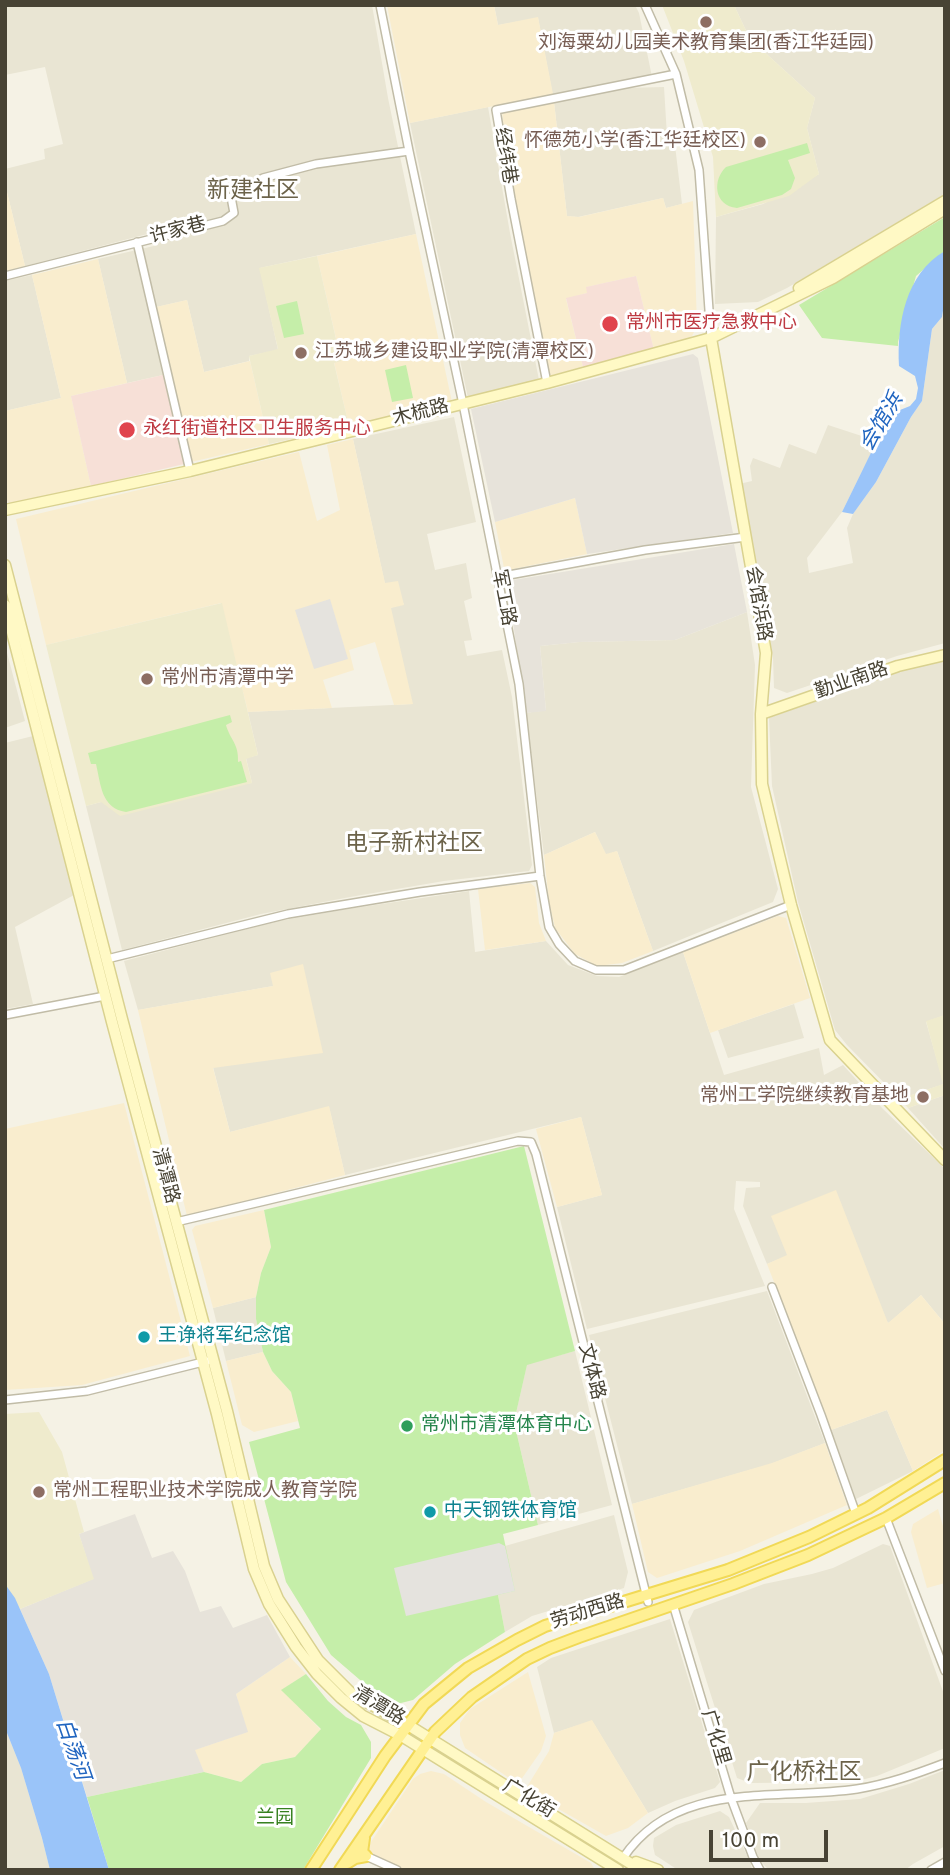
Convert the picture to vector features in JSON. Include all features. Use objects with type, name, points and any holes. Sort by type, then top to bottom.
[{"type":"main road","name":"木梳路","points":[[711,338],[723,326],[803,286],[945,201]]},
{"type":"main road","name":"木梳路","points":[[5,510],[190,471],[547,383],[711,338],[833,278],[945,209]]},
{"type":"main road","name":"会馆浜路","points":[[711,338],[766,653],[761,714],[762,784],[791,905],[830,1040],[945,1160]]},
{"type":"main road","name":"清潭路","points":[[5,565],[176,1222],[254,1569],[269,1604],[317,1674],[363,1716],[423,1750]]},
{"type":"main road","name":"清潭路","points":[[5,605],[105,996],[264,1566],[278,1599],[318,1660],[352,1694],[412,1728]]},
{"type":"main road","name":"勤业南路","points":[[761,714],[898,666],[945,655]]},
{"type":"main road","name":"劳动西路","points":[[311,1870],[400,1735],[412,1728],[424,1704],[461,1674],[517,1640],[555,1623],[647,1599],[728,1570],[809,1536],[856,1514],[945,1460]]},
{"type":"main road","name":"劳动西路","points":[[341,1868],[430,1739],[449,1717],[472,1697],[527,1659],[550,1648],[808,1555],[886,1518],[945,1483]]},
{"type":"main road","name":"广化街","points":[[412,1728],[641,1870]]},
{"type":"main road","name":"广化街","points":[[423,1750],[616,1869]]},
{"type":"main road","points":[[364,1834],[362,1852],[366,1856]]},
{"type":"main road","points":[[341,1868],[355,1858],[366,1856]]},
{"type":"main road","points":[[623,1858],[659,1870]]},
{"type":"street","name":"军工路","points":[[380,5],[519,684],[540,876],[549,927],[559,944],[575,961],[596,970],[624,970],[791,905]]},
{"type":"street","name":"会馆浜路","points":[[645,5],[676,74],[699,170],[711,338]]},
{"type":"street","name":"经纬巷","points":[[547,383],[496,110],[676,74]]},
{"type":"street","name":"许家巷","points":[[5,276],[223,221],[234,213],[231,197],[263,178],[316,164],[409,151]]},
{"type":"street","points":[[137,242],[190,471]]},
{"type":"street","points":[[498,577],[645,550],[746,537]]},
{"type":"street","points":[[107,959],[288,915],[420,892],[540,876]]},
{"type":"street","points":[[5,1015],[105,996]]},
{"type":"street","name":"文体路","points":[[176,1222],[519,1141],[531,1142],[647,1599]]},
{"type":"street","points":[[772,1287],[856,1514]]},
{"type":"street","points":[[5,1401],[87,1391],[208,1360]]},
{"type":"street","points":[[886,1518],[945,1671]]},
{"type":"street","name":"广化里","points":[[673,1604],[732,1798],[752,1857],[760,1870]]},
{"type":"street","points":[[623,1858],[646,1832],[683,1809],[732,1798],[855,1789],[897,1781],[945,1763]]},
{"type":"street","points":[[366,1856],[397,1870]]},
{"type":"street","points":[[931,1870],[945,1862]]},
{"type":"shaded area","points":[[5,5],[372,5],[416,234],[260,268],[278,350],[249,356],[249,361],[204,372],[187,300],[148,309],[163,375],[127,383],[98,259],[158,245],[155,232],[25,266],[5,184],[5,169],[45,159],[44,149],[63,144],[45,67],[5,75]]},
{"type":"shaded area","points":[[387,5],[494,5],[498,25],[538,17],[553,94],[410,123]]},
{"type":"shaded area","points":[[494,5],[635,5],[652,77],[623,83],[624,88],[664,87],[667,136],[674,137],[682,204],[666,208],[663,198],[578,217],[567,216],[554,102],[538,18],[498,25]]},
{"type":"shaded area","name":"怀德苑小学(香江华廷校区)","points":[[662,5],[734,5],[750,39],[815,98],[807,128],[819,174],[789,196],[716,217],[713,157],[684,61]]},
{"type":"shaded area","points":[[734,5],[945,5],[945,194],[787,288],[758,302],[715,304],[716,217],[763,204],[819,174],[807,128],[815,98],[750,39]]},
{"type":"shaded area","points":[[554,102],[567,216],[579,217],[663,198],[666,208],[693,201],[697,326],[691,338],[654,350],[636,276],[587,287],[587,293],[566,299],[583,367],[549,376],[514,200],[502,113]]},
{"type":"shaded area","points":[[488,107],[539,380],[468,398],[410,123]]},
{"type":"shaded area","points":[[5,184],[25,266],[5,271]]},
{"type":"shaded area","points":[[416,234],[452,402],[349,426],[334,362],[341,360],[317,256]]},
{"type":"shaded area","name":"江苏城乡建设职业学院(清潭校区)","points":[[317,256],[341,361],[334,363],[349,426],[269,444],[249,356],[278,349],[259,268]]},
{"type":"shaded area","points":[[98,259],[127,383],[71,396],[91,486],[13,505],[5,500],[5,411],[61,398],[32,275]]},
{"type":"shaded area","points":[[32,275],[61,398],[5,411],[5,281]]},
{"type":"shaded area","name":"常州市医疗急救中心","points":[[636,276],[654,350],[583,367],[566,298],[587,293],[586,287]]},
{"type":"shaded area","points":[[945,298],[945,643],[787,693],[774,688],[773,658],[761,584],[739,484],[752,481],[750,466],[753,458],[780,468],[789,444],[816,454],[828,425],[877,441],[842,512],[807,558],[809,573],[853,563],[847,528],[922,401],[932,329],[942,317]]},
{"type":"shaded area","points":[[187,300],[204,372],[250,361],[269,444],[191,462],[156,307]]},
{"type":"shaded area","points":[[693,354],[698,358],[733,533],[587,554],[575,498],[495,522],[471,409]]},
{"type":"shaded area","name":"永红街道社区卫生服务中心","points":[[163,375],[184,464],[91,486],[71,396]]},
{"type":"shaded area","points":[[454,417],[476,522],[427,534],[435,570],[466,563],[472,598],[464,601],[472,640],[464,641],[467,656],[502,650],[512,697],[532,865],[529,871],[444,881],[261,914],[122,950],[86,806],[252,783],[246,758],[258,755],[248,712],[412,704],[390,608],[404,604],[385,584],[353,439]]},
{"type":"shaded area","points":[[353,439],[385,583],[398,581],[404,605],[391,608],[413,704],[394,705],[375,642],[349,650],[354,670],[323,680],[332,708],[248,712],[221,603],[46,645],[16,519],[299,452],[317,521],[340,510],[327,445]]},
{"type":"shaded area","points":[[575,498],[587,554],[508,570],[504,568],[495,522]]},
{"type":"shaded area","points":[[734,544],[747,612],[675,640],[579,642],[540,646],[546,711],[526,713],[507,581]]},
{"type":"shaded area","points":[[330,599],[348,659],[314,669],[295,610]]},
{"type":"shaded area","name":"常州市清潭中学","points":[[222,603],[258,755],[246,759],[252,783],[120,816],[101,802],[86,806],[46,645]]},
{"type":"shaded area","points":[[747,612],[755,665],[751,787],[778,889],[773,902],[653,951],[617,851],[606,855],[595,832],[544,855],[526,713],[546,710],[540,646],[579,642],[675,640]]},
{"type":"shaded area","points":[[5,645],[25,721],[5,728]]},
{"type":"shaded area","points":[[945,661],[945,1015],[926,1022],[944,1084],[900,1099],[835,1030],[798,902],[772,786],[769,718],[897,672]]},
{"type":"shaded area","points":[[33,736],[74,895],[15,927],[33,1004],[5,1009],[5,743]]},
{"type":"shaded area","points":[[595,832],[606,854],[617,851],[653,951],[622,963],[597,966],[575,954],[555,928],[544,855]]},
{"type":"shaded area","points":[[530,883],[535,887],[539,923],[546,941],[485,950],[478,889]]},
{"type":"shaded area","points":[[469,891],[475,952],[546,941],[568,965],[597,976],[619,977],[683,952],[724,1075],[819,1048],[824,1075],[843,1065],[883,1109],[945,1169],[945,1324],[921,1295],[889,1323],[787,1256],[767,1264],[743,1206],[746,1188],[760,1187],[760,1182],[736,1181],[734,1209],[765,1286],[587,1329],[557,1207],[602,1195],[581,1117],[345,1175],[329,1107],[230,1132],[213,1067],[273,986],[138,1010],[124,961],[278,921]]},
{"type":"shaded area","points":[[778,916],[786,918],[810,998],[710,1033],[683,952]]},
{"type":"shaded area","points":[[303,964],[323,1053],[213,1068],[230,1132],[329,1106],[345,1175],[187,1216],[138,1010],[273,986],[270,973]]},
{"type":"shaded area","points":[[794,1004],[804,1038],[728,1058],[718,1030]]},
{"type":"shaded area","points":[[945,1015],[945,1095],[908,1108],[900,1099],[943,1084],[926,1021]]},
{"type":"shaded area","points":[[945,1095],[945,1149],[908,1108]]},
{"type":"shaded area","points":[[124,1103],[190,1356],[82,1385],[5,1390],[5,1129]]},
{"type":"shaded area","points":[[581,1117],[602,1195],[557,1207],[536,1129]]},
{"type":"shaded area","points":[[836,1190],[888,1323],[921,1295],[945,1324],[945,1450],[913,1471],[887,1410],[831,1430],[767,1264],[787,1255],[771,1216]]},
{"type":"shaded area","points":[[264,1210],[271,1247],[261,1273],[256,1297],[213,1308],[192,1230],[195,1226]]},
{"type":"shaded area","points":[[767,1291],[825,1443],[771,1464],[632,1504],[589,1335]]},
{"type":"shaded area","points":[[256,1297],[256,1319],[263,1352],[226,1361],[213,1308]]},
{"type":"shaded area","points":[[575,1351],[612,1505],[538,1525],[514,1422],[527,1364]]},
{"type":"shaded area","points":[[263,1352],[272,1371],[291,1392],[298,1421],[254,1432],[242,1425],[226,1361]]},
{"type":"shaded area","points":[[887,1410],[913,1471],[856,1499],[831,1430]]},
{"type":"shaded area","name":"常州工程职业技术学院成人教育学院","points":[[39,1412],[62,1452],[84,1532],[79,1534],[94,1579],[20,1609],[5,1584],[5,1414]]},
{"type":"shaded area","points":[[825,1443],[847,1505],[740,1551],[657,1578],[648,1572],[632,1504],[772,1463]]},
{"type":"shaded area","points":[[938,1509],[945,1533],[945,1583],[927,1588],[911,1532],[913,1524]]},
{"type":"shaded area","points":[[135,1514],[152,1558],[173,1551],[185,1571],[200,1612],[221,1606],[233,1628],[267,1615],[290,1657],[236,1694],[248,1732],[195,1750],[204,1772],[87,1797],[49,1674],[20,1609],[93,1579],[79,1534]]},
{"type":"shaded area","points":[[614,1515],[628,1572],[624,1588],[532,1616],[505,1632],[498,1595],[515,1591],[505,1546]]},
{"type":"shaded area","points":[[499,1543],[505,1546],[515,1591],[406,1616],[394,1568]]},
{"type":"shaded area","points":[[883,1544],[890,1546],[945,1697],[945,1748],[877,1776],[853,1782],[750,1783],[737,1778],[688,1622],[694,1610],[764,1584],[833,1568]]},
{"type":"shaded area","points":[[670,1619],[720,1782],[715,1788],[648,1813],[592,1721],[554,1733],[537,1667],[551,1658]]},
{"type":"shaded area","points":[[290,1657],[306,1674],[282,1690],[321,1730],[295,1757],[262,1764],[241,1782],[204,1772],[194,1750],[247,1732],[236,1694]]},
{"type":"shaded area","points":[[528,1672],[546,1736],[541,1751],[518,1784],[465,1748],[460,1735],[460,1723],[470,1709]]},
{"type":"shaded area","points":[[592,1720],[648,1813],[628,1828],[606,1836],[525,1790],[549,1751],[554,1733]]},
{"type":"shaded area","points":[[5,1728],[21,1768],[50,1870],[5,1870]]},
{"type":"shaded area","points":[[945,1770],[945,1846],[905,1870],[769,1870],[760,1861],[746,1823],[760,1803],[860,1799]]},
{"type":"shaded area","points":[[431,1771],[444,1774],[486,1802],[591,1863],[595,1870],[402,1870],[370,1857],[367,1848],[413,1779]]},
{"type":"shaded area","points":[[720,1811],[729,1817],[752,1870],[678,1870],[655,1855],[654,1838],[676,1825]]},
{"type":"green space","points":[[807,143],[810,153],[788,160],[795,178],[791,189],[782,195],[737,208],[729,206],[720,198],[717,185],[726,167]]},
{"type":"green space","points":[[945,217],[945,251],[916,276],[898,346],[822,338],[799,305]]},
{"type":"green space","points":[[297,301],[304,334],[284,338],[276,306]]},
{"type":"green space","points":[[406,365],[413,398],[392,402],[385,370]]},
{"type":"green space","points":[[230,715],[232,722],[226,725],[236,746],[238,762],[241,761],[247,782],[126,812],[111,806],[107,801],[96,764],[91,764],[88,753]]},
{"type":"green space","name":"常州市清潭体育中心","points":[[524,1146],[575,1351],[527,1365],[514,1422],[538,1525],[503,1534],[515,1591],[498,1595],[505,1632],[455,1664],[413,1700],[393,1705],[331,1655],[286,1582],[249,1442],[300,1428],[291,1392],[272,1371],[263,1352],[256,1319],[256,1297],[261,1273],[271,1247],[264,1210]]},
{"type":"green space","name":"兰园","points":[[306,1674],[328,1701],[346,1717],[361,1725],[371,1742],[371,1758],[303,1870],[109,1870],[87,1797],[204,1772],[241,1782],[262,1764],[295,1757],[321,1729],[281,1690]]},
{"type":"water","points":[[945,251],[945,298],[942,317],[932,329],[922,401],[876,482],[853,514],[842,512],[886,422],[895,412],[910,406],[916,399],[918,388],[915,376],[899,366],[902,317],[912,286],[931,261]]},
{"type":"water","name":"白荡河","points":[[5,1584],[15,1598],[49,1674],[109,1870],[50,1870],[21,1768],[5,1728]]},
{"type":"place","name":"刘海粟幼儿园美术教育集团(香江华廷园)","points":[[706,22]]},
{"type":"place","name":"怀德苑小学(香江华廷校区)","points":[[760,142]]},
{"type":"place","name":"常州市医疗急救中心","points":[[610,324]]},
{"type":"place","name":"江苏城乡建设职业学院(清潭校区)","points":[[301,353]]},
{"type":"place","name":"永红街道社区卫生服务中心","points":[[127,430]]},
{"type":"place","name":"常州市清潭中学","points":[[147,679]]},
{"type":"place","name":"常州工学院继续教育基地","points":[[923,1097]]},
{"type":"place","name":"王诤将军纪念馆","points":[[144,1337]]},
{"type":"place","name":"常州市清潭体育中心","points":[[407,1426]]},
{"type":"place","name":"常州工程职业技术学院成人教育学院","points":[[39,1492]]},
{"type":"place","name":"中天钢铁体育馆","points":[[430,1512]]},
{"type":"district","name":"新建社区","points":[[253,192]]},
{"type":"district","name":"电子新村社区","points":[[414,845]]},
{"type":"district","name":"广化桥社区","points":[[804,1774]]},
{"type":"water label","name":"会馆浜","points":[[883,423]]}]
